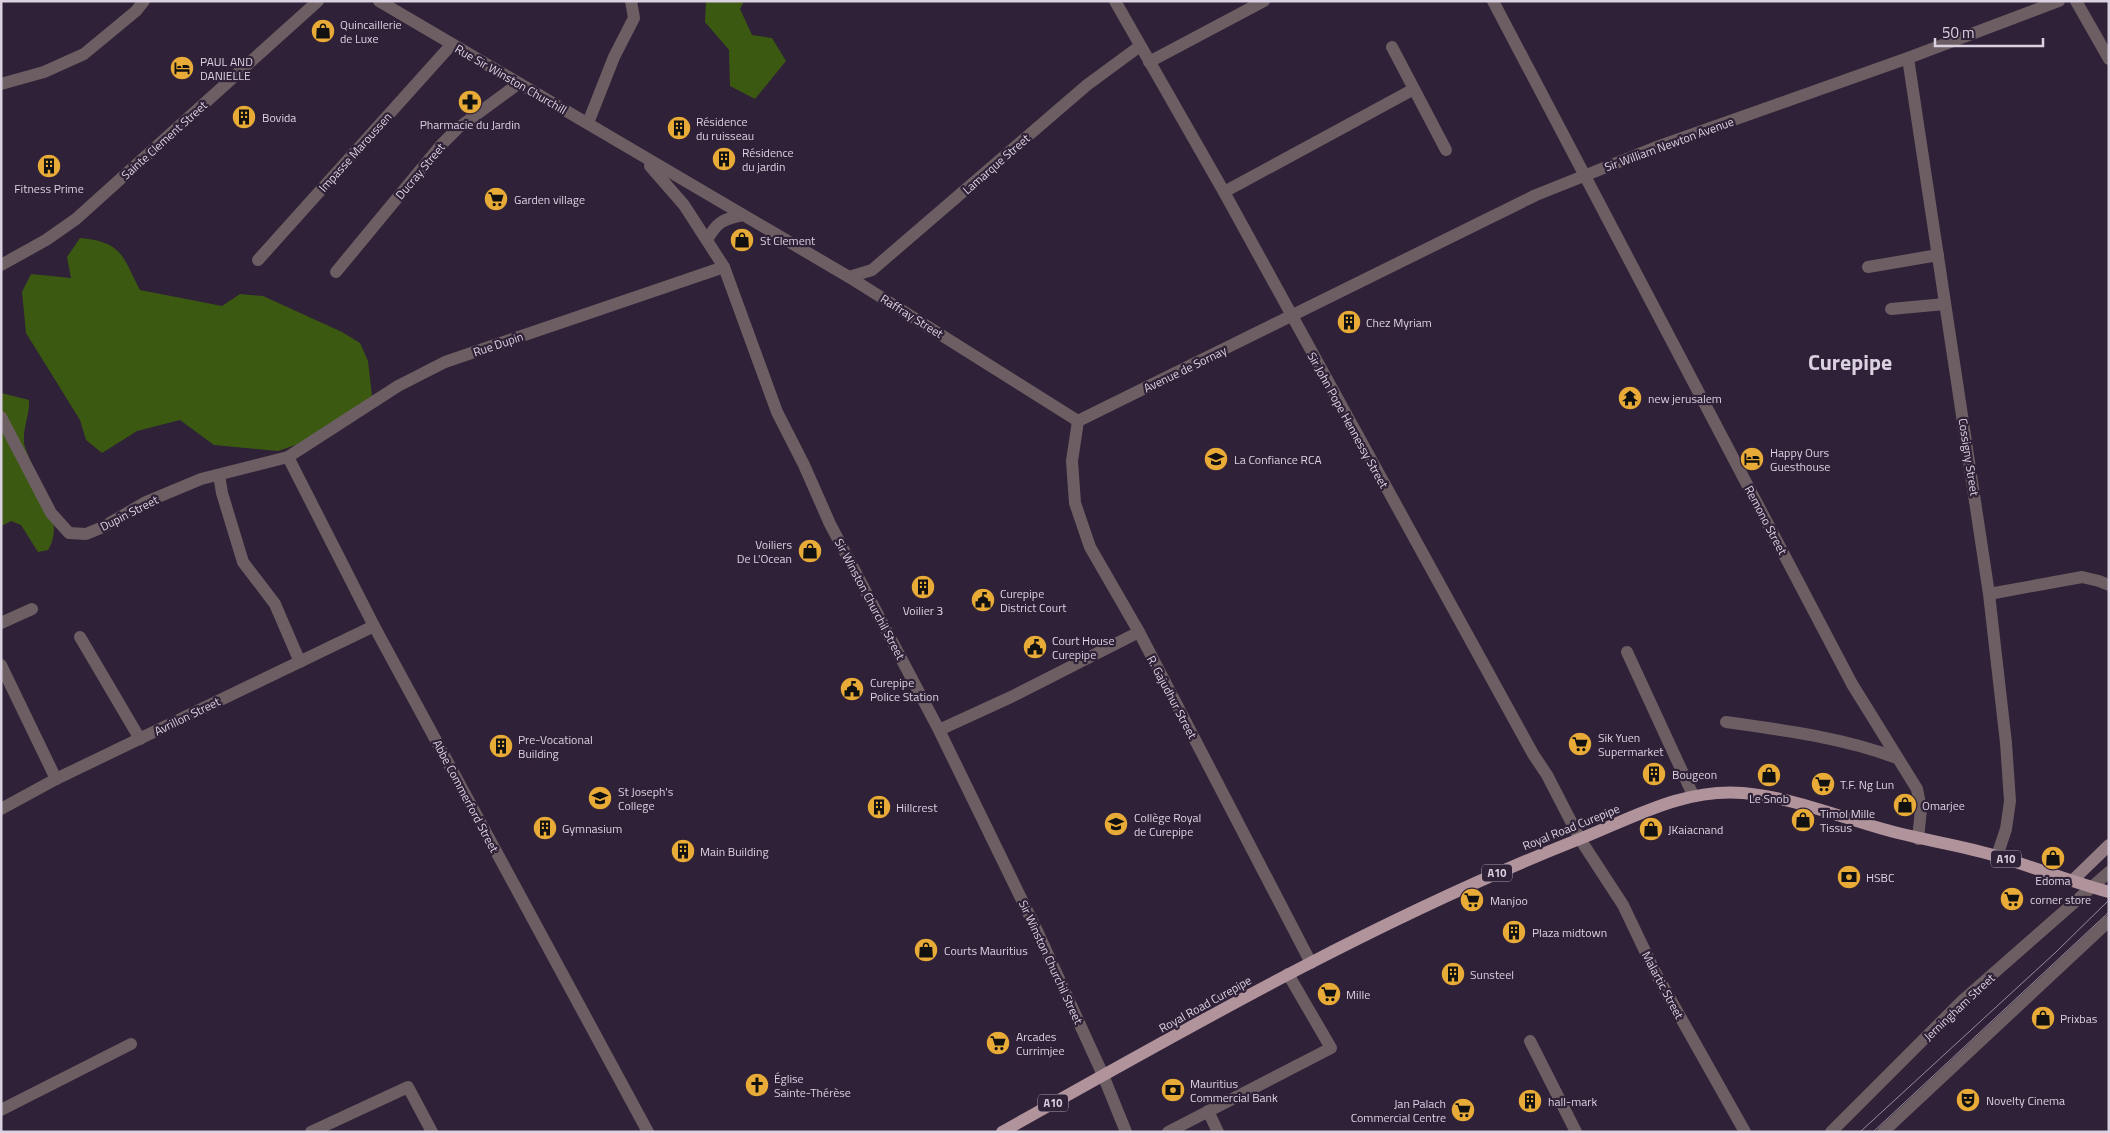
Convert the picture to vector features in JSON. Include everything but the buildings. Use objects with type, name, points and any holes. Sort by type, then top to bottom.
[{"type":"main road","name":"Royal Road Curepipe","points":[[1002,1132],[1311,962],[1532,858],[1665,803],[1693,795],[1742,793],[1770,797],[1918,839],[1997,856],[2109,892]]},
{"type":"main road","points":[[2072,881],[2109,845]]},
{"type":"street","points":[[1,84],[44,72],[84,54],[136,11],[144,1]]},
{"type":"street","name":"Sainte Clement Street","points":[[1,265],[46,240],[76,219],[318,1]]},
{"type":"street","name":"Rue Sir Winston Churchill","points":[[379,1],[518,84],[588,123],[643,158]]},
{"type":"street","points":[[588,123],[614,57],[634,18],[631,1]]},
{"type":"street","name":"Sir John Pope Hennessy Street","points":[[1115,1],[1224,192],[1291,317],[1533,754],[1547,776],[1580,839]]},
{"type":"street","points":[[1149,62],[1264,1]]},
{"type":"street","name":"Remono Street","points":[[1493,1],[1583,176],[1852,684],[1917,789],[1920,809],[1918,839]]},
{"type":"street","name":"Sir William Newton Avenue","points":[[1291,317],[1536,195],[1654,148],[1908,58],[2059,1]]},
{"type":"street","points":[[2076,1],[2109,59]]},
{"type":"street","name":"Impasse Maroussen","points":[[258,260],[452,44]]},
{"type":"street","name":"Lamarque Street","points":[[850,277],[872,270],[1087,85],[1140,46]]},
{"type":"street","points":[[1392,47],[1446,150]]},
{"type":"street","name":"Cossigny Street","points":[[1908,58],[1989,594],[2006,743],[2010,801],[2006,829],[1997,856]]},
{"type":"street","name":"Ducray Street","points":[[336,272],[441,145],[458,128],[518,84]]},
{"type":"street","points":[[1224,192],[1414,89]]},
{"type":"street","name":"Raffray Street","points":[[643,158],[850,277],[1078,421]]},
{"type":"street","name":"Sir Winston Churchil Street","points":[[643,158],[684,205],[724,267],[777,412],[804,465],[830,524],[940,730],[1038,933],[1103,1075],[1126,1132]]},
{"type":"street","points":[[708,240],[715,226],[727,218],[743,215]]},
{"type":"street","points":[[1868,267],[1938,255]]},
{"type":"street","name":"Rue Dupin","points":[[288,457],[398,386],[445,362],[724,267]]},
{"type":"street","points":[[1891,309],[1946,304]]},
{"type":"street","name":"Avenue de Sornay","points":[[1078,421],[1291,317]]},
{"type":"street","name":"Dupin Street","points":[[1,417],[51,513],[69,533],[86,534],[103,527],[146,502],[201,479],[288,457]]},
{"type":"street","name":"R. Gajudhur Street","points":[[1078,421],[1072,461],[1076,503],[1090,547],[1139,632],[1311,962]]},
{"type":"street","name":"Abbe Commerford Street","points":[[288,457],[374,626],[648,1132]]},
{"type":"street","points":[[219,475],[222,493],[243,562],[275,604],[300,662]]},
{"type":"street","points":[[1989,594],[2082,577],[2109,585]]},
{"type":"street","points":[[1,623],[32,609]]},
{"type":"street","name":"Avrillon Street","points":[[1,809],[56,779],[374,626]]},
{"type":"street","points":[[940,730],[1011,697],[1139,632]]},
{"type":"street","points":[[80,637],[140,739]]},
{"type":"street","points":[[1627,652],[1693,795]]},
{"type":"street","points":[[1,665],[56,779]]},
{"type":"street","points":[[1726,722],[1777,729],[1871,748],[1898,758]]},
{"type":"street","name":"Malartic Street","points":[[1580,839],[1623,905],[1655,972],[1745,1132]]},
{"type":"street","name":"Jerningham Street","points":[[1831,1132],[1962,1001],[2109,872]]},
{"type":"street","points":[[1882,1132],[2109,921]]},
{"type":"street","points":[[1168,1132],[1331,1048],[1288,974]]},
{"type":"street","points":[[1530,1041],[1576,1132]]},
{"type":"street","points":[[1,1110],[131,1044]]},
{"type":"street","points":[[311,1132],[408,1087],[432,1132]]},
{"type":"street","points":[[1208,1112],[1218,1132]]},
{"type":"green space","points":[[706,1],[744,1],[740,9],[752,35],[772,38],[786,61],[755,99],[730,86],[729,50],[705,22]]},
{"type":"green space","points":[[80,238],[105,243],[113,247],[124,260],[140,290],[222,306],[240,294],[263,296],[342,332],[360,343],[368,361],[372,396],[319,437],[278,451],[214,445],[180,420],[137,431],[102,453],[86,440],[80,420],[26,333],[22,292],[31,274],[71,278],[67,257]]},
{"type":"green space","points":[[1,393],[29,400],[24,444],[53,517],[53,539],[48,550],[38,552],[21,525],[11,521],[1,526]]},
{"type":"tram line","points":[[1860,1132],[2056,952],[2109,900]]},
{"type":"tram line","points":[[1873,1132],[2109,912]]},
{"type":"place","name":"Quincaillerie de Luxe","points":[[323,31]]},
{"type":"place","name":"PAUL AND DANIELLE","points":[[182,68]]},
{"type":"place","name":"Pharmacie du Jardin","points":[[470,102]]},
{"type":"place","name":"Bovida","points":[[244,117]]},
{"type":"place","name":"Résidence du ruisseau","points":[[679,128]]},
{"type":"place","name":"Résidence du jardin","points":[[724,159]]},
{"type":"place","name":"Fitness Prime","points":[[49,166]]},
{"type":"place","name":"Garden village","points":[[496,199]]},
{"type":"place","name":"St Clement","points":[[742,240]]},
{"type":"place","name":"Chez Myriam","points":[[1349,322]]},
{"type":"place","name":"new jerusalem","points":[[1630,398]]},
{"type":"place","name":"La Confiance RCA","points":[[1216,459]]},
{"type":"place","name":"Happy Ours Guesthouse","points":[[1752,459]]},
{"type":"place","name":"Voiliers De L'Ocean","points":[[810,551]]},
{"type":"place","name":"Voilier 3","points":[[923,587]]},
{"type":"place","name":"Curepipe District Court","points":[[983,600]]},
{"type":"place","name":"Court House Curepipe","points":[[1035,647]]},
{"type":"place","name":"Curepipe Police Station","points":[[852,689]]},
{"type":"place","name":"Sik Yuen Supermarket","points":[[1580,744]]},
{"type":"place","name":"Pre-Vocational Building","points":[[501,746]]},
{"type":"place","name":"Bougeon","points":[[1654,774]]},
{"type":"place","name":"Le Snob","points":[[1769,775]]},
{"type":"place","name":"T.F. Ng Lun","points":[[1823,784]]},
{"type":"place","name":"St Joseph's College","points":[[600,798]]},
{"type":"place","name":"Omarjee","points":[[1905,805]]},
{"type":"place","name":"Hillcrest","points":[[879,807]]},
{"type":"place","name":"Timol Mille Tissus","points":[[1803,820]]},
{"type":"place","name":"Collège Royal de Curepipe","points":[[1116,824]]},
{"type":"place","name":"Gymnasium","points":[[545,828]]},
{"type":"place","name":"JKaiacnand","points":[[1651,829]]},
{"type":"place","name":"Main Building","points":[[683,851]]},
{"type":"place","name":"Edoma","points":[[2053,858]]},
{"type":"place","name":"HSBC","points":[[1849,877]]},
{"type":"place","name":"corner store","points":[[2012,899]]},
{"type":"place","name":"Manjoo","points":[[1472,900]]},
{"type":"place","name":"Plaza midtown","points":[[1514,932]]},
{"type":"place","name":"Courts Mauritius","points":[[926,950]]},
{"type":"place","name":"Sunsteel","points":[[1453,974]]},
{"type":"place","name":"Mille","points":[[1329,994]]},
{"type":"place","name":"Prixbas","points":[[2043,1018]]},
{"type":"place","name":"Arcades Currimjee","points":[[998,1043]]},
{"type":"place","name":"Église Sainte-Thérèse","points":[[757,1085]]},
{"type":"place","name":"Mauritius Commercial Bank","points":[[1173,1090]]},
{"type":"place","name":"Novelty Cinema","points":[[1968,1100]]},
{"type":"place","name":"hall-mark","points":[[1530,1101]]},
{"type":"place","name":"Jan Palach Commercial Centre","points":[[1463,1110]]},
{"type":"district","name":"Curepipe","points":[[1850,362]]}]
